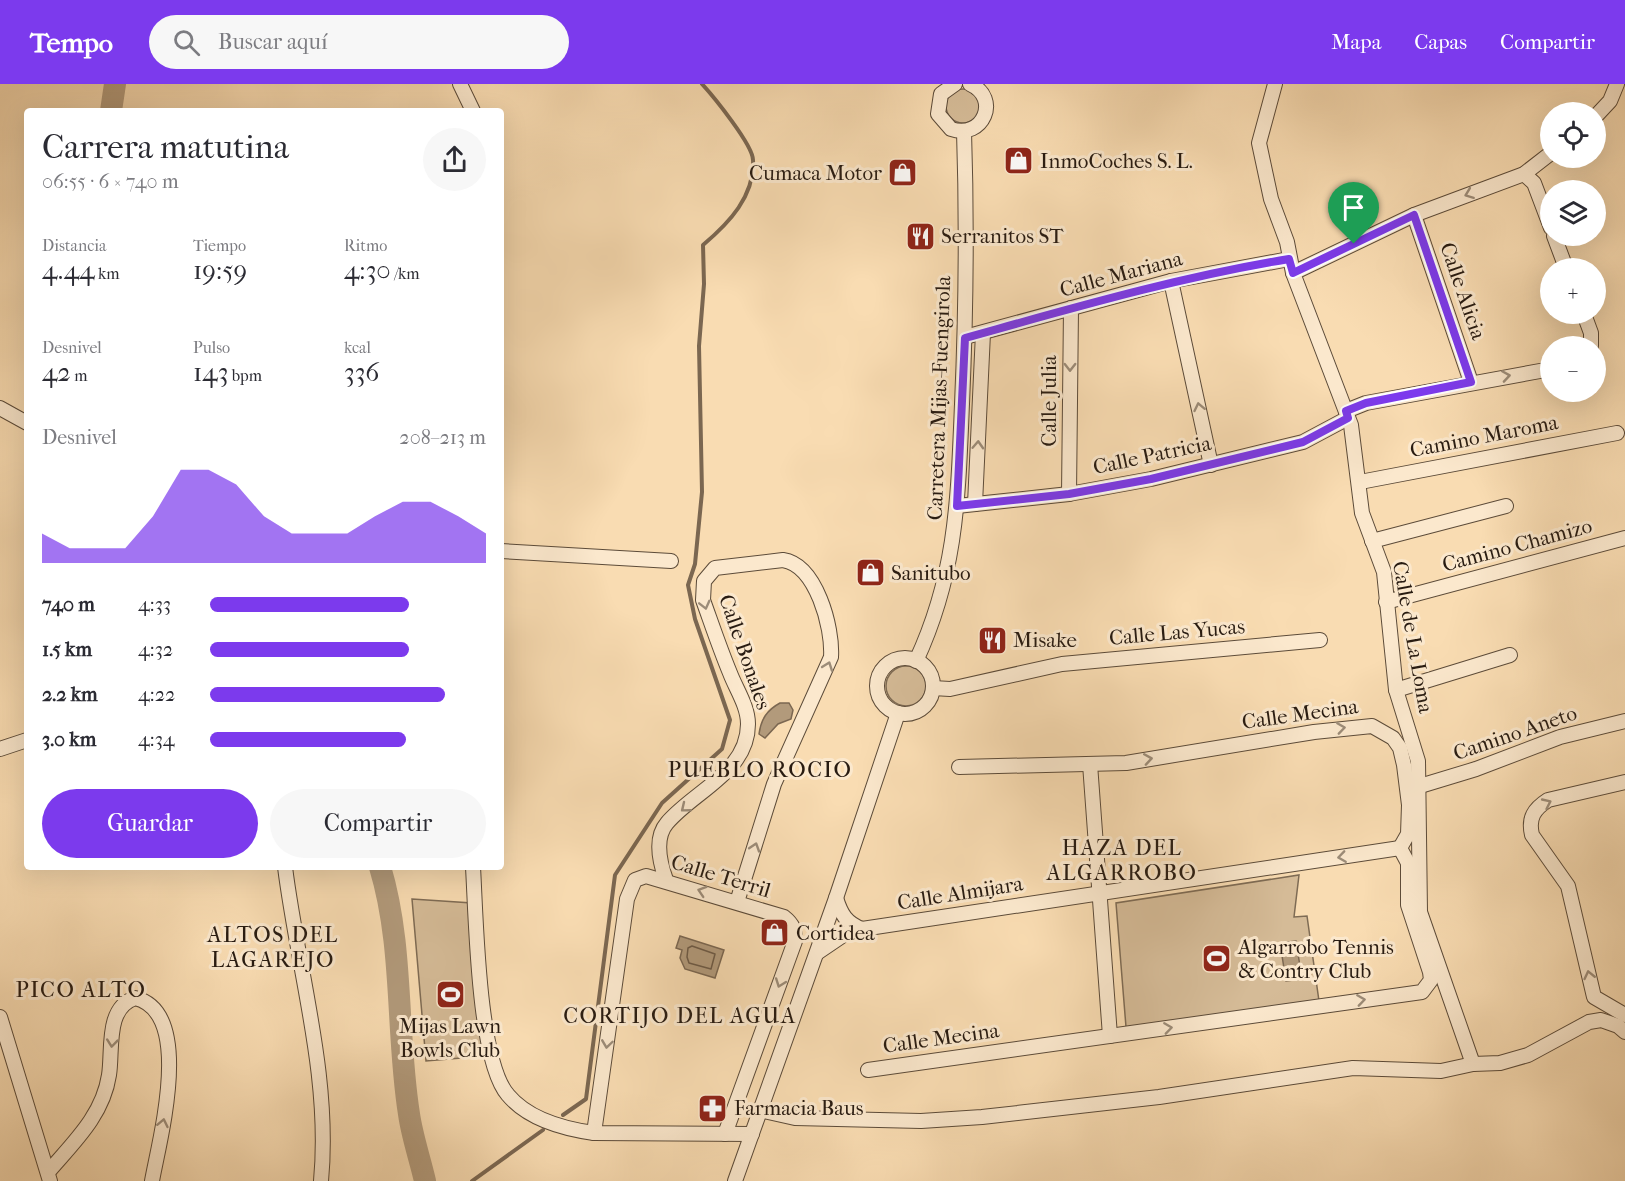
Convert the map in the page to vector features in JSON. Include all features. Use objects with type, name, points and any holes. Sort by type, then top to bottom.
[{"type":"street","points":[[460,84],[472,108]]},
{"type":"street","points":[[955,84],[941,94],[938,114],[951,129],[964,131],[979,125],[986,110],[983,94],[970,84]]},
{"type":"street","name":"Calle de La Loma","points":[[1275,84],[1259,143],[1271,199],[1287,242],[1291,266],[1347,415],[1360,482],[1362,513],[1384,572],[1396,690],[1418,761],[1420,912],[1473,1064]]},
{"type":"street","points":[[1606,105],[1617,84]]},
{"type":"street","name":"Carretera Mijas-Fuengirola","points":[[916,661],[933,624],[944,587],[957,506],[965,338],[964,131]]},
{"type":"street","name":"Calle Mariana","points":[[965,338],[1172,281],[1291,266],[1414,215],[1524,174],[1540,162]]},
{"type":"street","points":[[1524,174],[1534,183],[1540,199]]},
{"type":"street","name":"Calle Alicia","points":[[1414,215],[1471,382]]},
{"type":"street","points":[[1172,281],[1211,465]]},
{"type":"street","name":"Calle Julia","points":[[1069,494],[1071,308]]},
{"type":"street","points":[[975,504],[983,333]]},
{"type":"street","name":"Calle Patricia","points":[[957,506],[1069,494],[1151,479],[1303,442],[1366,403],[1540,371]]},
{"type":"street","points":[[0,408],[24,421]]},
{"type":"street","name":"Camino Maroma","points":[[1360,482],[1542,445],[1617,433]]},
{"type":"street","points":[[1372,541],[1506,507]]},
{"type":"street","name":"Camino Chamizo","points":[[1386,602],[1625,538]]},
{"type":"street","points":[[504,551],[670,561]]},
{"type":"street","name":"Calle Bonales","points":[[666,880],[659,844],[666,823],[699,797],[739,758],[747,735],[746,711],[703,600],[704,581],[715,568],[783,560],[794,562],[804,570],[812,582],[832,636],[831,657],[774,784],[737,902]]},
{"type":"street","name":"Calle Las Yucas","points":[[933,688],[950,689],[1062,664],[1320,640]]},
{"type":"street","points":[[1396,690],[1510,655]]},
{"type":"street","points":[[894,660],[916,661],[928,670],[933,688],[927,703],[921,708],[906,714],[898,713],[881,699],[879,677],[894,660]]},
{"type":"street","points":[[735,1181],[817,953],[898,713]]},
{"type":"street","name":"Camino Aneto","points":[[1420,786],[1476,770],[1560,737],[1625,721]]},
{"type":"street","name":"Calle Mecina","points":[[868,1070],[1422,992],[1431,980],[1408,905],[1408,863],[1400,848],[1408,834],[1409,806],[1404,765],[1400,748],[1393,738],[1372,726],[1314,732],[1126,763],[959,767]]},
{"type":"street","points":[[0,749],[24,741]]},
{"type":"street","points":[[1090,764],[1110,1036]]},
{"type":"street","points":[[1625,782],[1548,800],[1537,807],[1530,825],[1532,835],[1568,886],[1594,997],[1625,1015]]},
{"type":"street","name":"Calle Almijara","points":[[817,953],[845,934],[862,929],[1400,848]]},
{"type":"street","points":[[285,870],[323,1106],[324,1147],[321,1181]]},
{"type":"street","points":[[472,870],[488,1051],[498,1081],[521,1108],[570,1130],[594,1133],[752,1134]]},
{"type":"street","name":"Calle Terril","points":[[594,1133],[630,888],[635,880],[646,876],[666,880],[784,917],[793,927],[795,941],[725,1134]]},
{"type":"street","points":[[836,898],[842,915],[852,925],[862,929]]},
{"type":"street","points":[[50,1176],[93,1119],[103,1100],[109,1076],[111,1040],[116,1016],[127,1001],[135,998],[152,1006],[159,1018],[169,1058],[169,1092],[152,1181]]},
{"type":"street","points":[[0,1017],[50,1176]]},
{"type":"street","points":[[760,1110],[795,1118],[921,1121],[972,1118],[1168,1096],[1353,1068],[1442,1071],[1473,1064],[1500,1063],[1528,1055],[1589,1022],[1602,1020],[1618,1026],[1625,1032]]},
{"type":"shaded area","points":[[963,89],[975,94],[980,106],[975,118],[963,123],[951,118],[946,106],[951,94]]},
{"type":"shaded area","points":[[906,666],[914,667],[920,672],[925,678],[925,694],[920,700],[914,705],[906,706],[898,705],[892,700],[887,694],[886,686],[887,678],[892,672],[898,667]]},
{"type":"shaded area","name":"Algarrobo Tennis & Contry Club","points":[[1299,875],[1294,917],[1307,916],[1319,1001],[1126,1027],[1116,903]]},
{"type":"shaded area","name":"Mijas Lawn Bowls Club","points":[[412,899],[472,903],[485,1056],[426,1061]]},
{"type":"water","points":[[780,703],[789,703],[793,710],[791,719],[778,724],[765,738],[759,734],[763,719]]},
{"type":"water","points":[[680,936],[724,950],[715,978],[685,969],[680,958],[682,950],[676,948]]},
{"type":"water","points":[[1296,941],[1302,979],[1286,981],[1280,943]]},
{"type":"waterway","points":[[111,108],[115,84]]},
{"type":"waterway","points":[[563,1115],[586,1099],[615,875],[662,803],[722,749],[730,720],[695,619],[688,585],[695,564],[702,492],[699,346],[704,284],[703,245],[731,218],[745,197],[750,185],[753,160],[747,143],[702,84]]},
{"type":"waterway","points":[[381,870],[393,928],[409,1114],[425,1181]]},
{"type":"waterway","points":[[472,1181],[543,1130]]},
{"type":"place","name":"InmoCoches S. L.","points":[[1019,161]]},
{"type":"place","name":"Cumaca Motor","points":[[903,173]]},
{"type":"place","name":"Serranitos ST","points":[[920,236]]},
{"type":"place","name":"Sanitubo","points":[[870,573]]},
{"type":"place","name":"Misake","points":[[992,640]]},
{"type":"place","name":"Cortidea","points":[[775,933]]},
{"type":"place","name":"Algarrobo Tennis & Contry Club","points":[[1217,959]]},
{"type":"place","name":"Mijas Lawn Bowls Club","points":[[450,995]]},
{"type":"place","name":"Farmacia Baus","points":[[713,1108]]},
{"type":"district","name":"PUEBLO ROCIO","points":[[760,769]]},
{"type":"district","name":"HAZA DEL ALGARROBO","points":[[1122,860]]},
{"type":"district","name":"ALTOS DEL LAGAREJO","points":[[273,946]]},
{"type":"district","name":"PICO ALTO","points":[[81,989]]},
{"type":"district","name":"CORTIJO DEL AGUA","points":[[680,1015]]},
{"type":"route","points":[[1414,215],[1471,382],[1366,403],[1346,411],[1348,418],[1334,428],[1303,442],[1151,479],[1069,494],[957,506],[965,338],[1172,281],[1225,269],[1289,259],[1293,273],[1354,244],[1414,215]]}]
